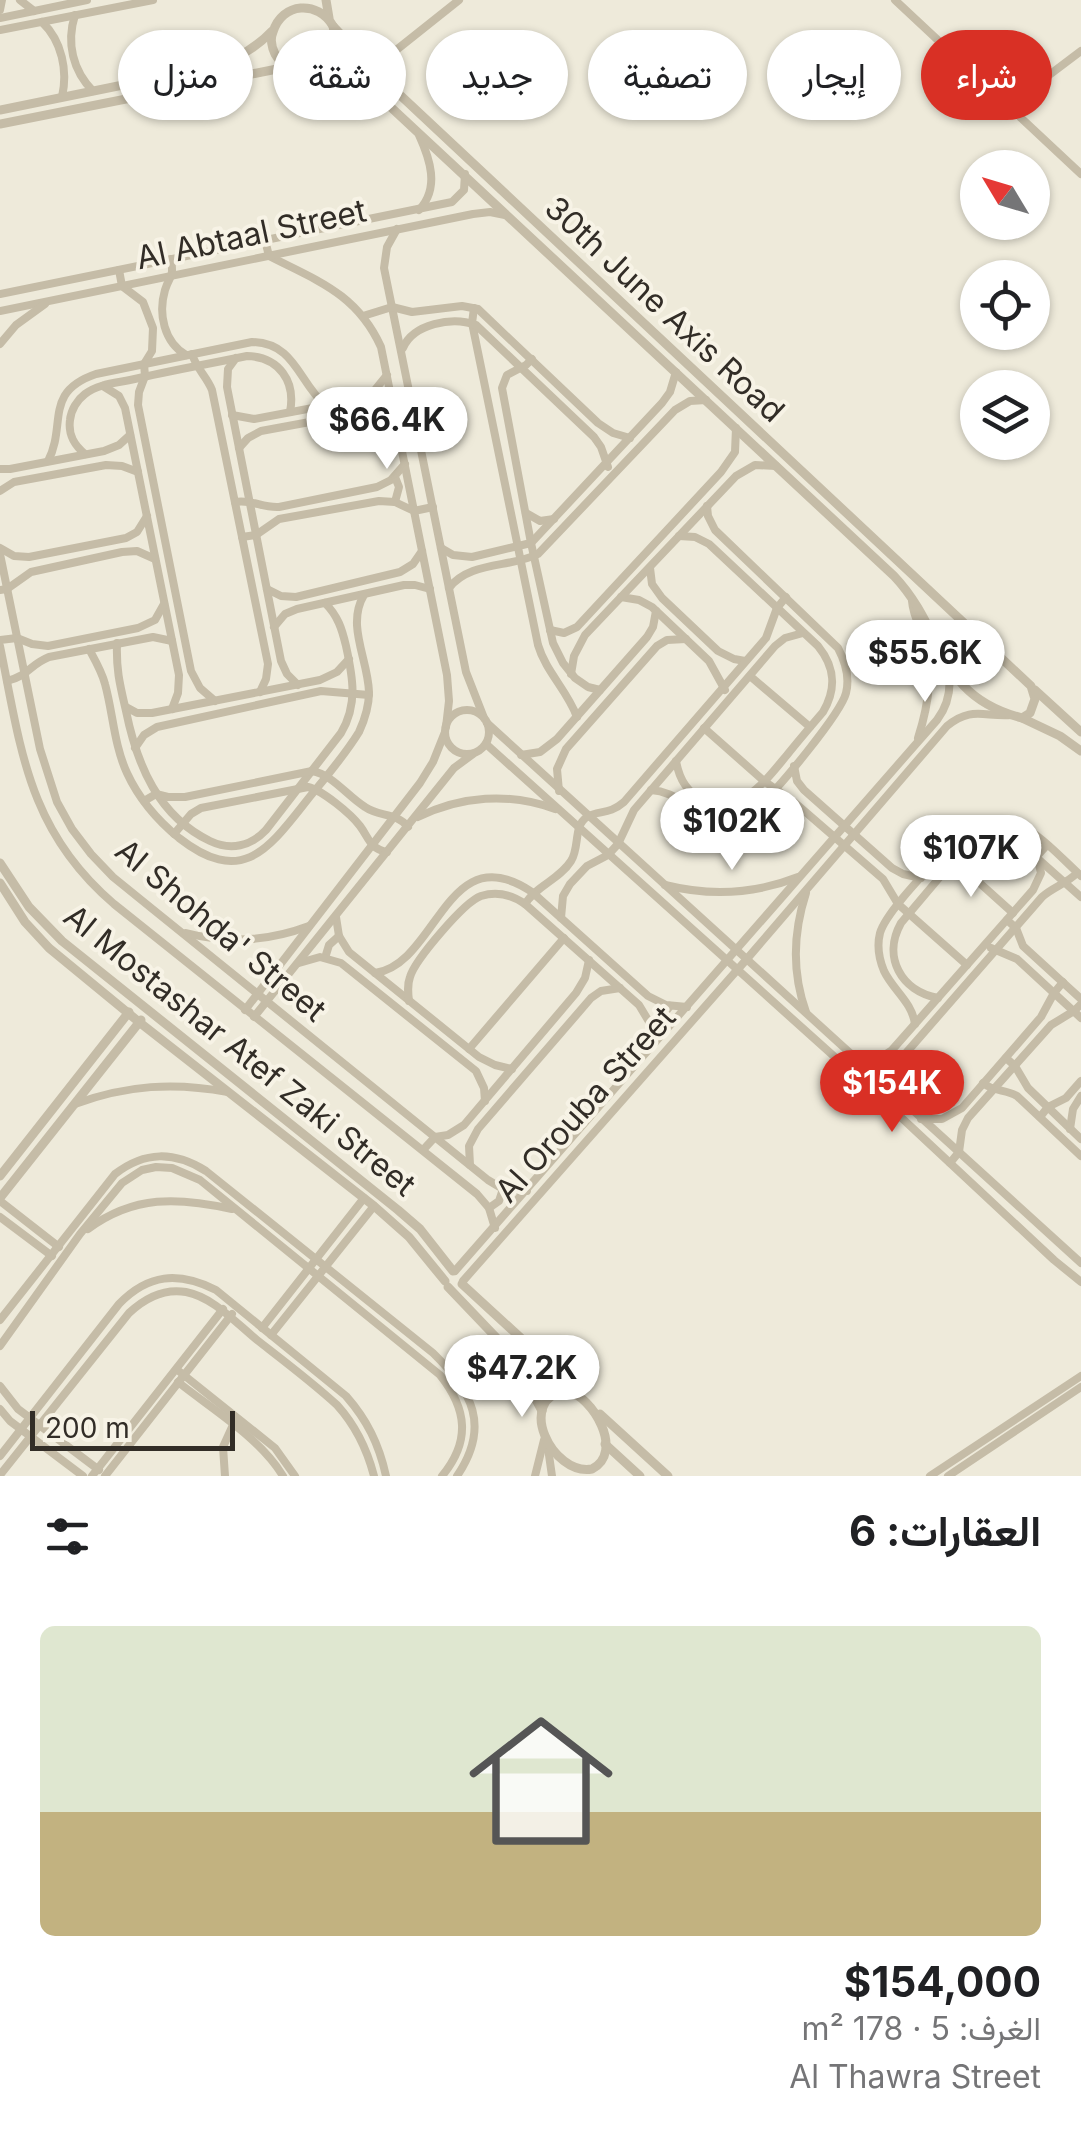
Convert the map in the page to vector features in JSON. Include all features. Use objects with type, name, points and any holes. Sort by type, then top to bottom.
[{"type":"street","points":[[0,10],[2,0]]},
{"type":"street","points":[[20,0],[34,11]]},
{"type":"street","points":[[0,30],[153,0]]},
{"type":"street","points":[[0,110],[222,64],[253,48],[284,16],[292,0]]},
{"type":"street","points":[[326,0],[332,30]]},
{"type":"street","points":[[406,43],[459,0]]},
{"type":"street","points":[[894,0],[926,30]]},
{"type":"street","points":[[0,18],[81,1]]},
{"type":"street","points":[[284,16],[304,8],[319,11],[331,24]]},
{"type":"street","points":[[75,16],[70,41],[75,63],[93,91]]},
{"type":"street","points":[[42,22],[53,34],[59,50],[64,78],[62,97]]},
{"type":"street","name":"30th June Axis Road","points":[[331,24],[336,30]]},
{"type":"street","points":[[1052,73],[1081,51]]},
{"type":"street","points":[[0,124],[273,70]]},
{"type":"street","name":"30th June Axis Road","points":[[406,101],[1031,686]]},
{"type":"street","name":"30th June Axis Road","points":[[406,120],[888,570],[928,622],[958,681],[977,699],[1016,716]]},
{"type":"street","points":[[1023,120],[1081,174]]},
{"type":"street","points":[[414,127],[427,152],[432,174],[429,196],[419,210],[422,224]]},
{"type":"street","name":"Al Abtaal Street","points":[[0,294],[419,210],[456,200],[466,186],[465,174]]},
{"type":"street","name":"Al Abtaal Street","points":[[0,311],[479,212],[512,218]]},
{"type":"street","points":[[254,1018],[454,768],[486,744],[489,734],[466,672],[392,307],[384,261],[397,229]]},
{"type":"street","points":[[265,240],[269,256],[334,289],[363,316],[381,347],[447,675],[447,742],[462,754],[473,754]]},
{"type":"street","points":[[171,260],[173,275],[164,296],[164,324],[171,342],[189,355],[210,386],[268,669],[260,692]]},
{"type":"street","points":[[119,270],[122,286],[143,302],[151,319],[154,344],[144,364],[138,401],[191,670],[188,689],[172,710]]},
{"type":"street","points":[[0,344],[24,318],[52,300]]},
{"type":"street","points":[[363,316],[392,307],[412,312],[474,308],[486,315],[598,423],[630,438]]},
{"type":"street","points":[[474,308],[472,323],[503,394],[550,630],[578,694],[577,717]]},
{"type":"street","points":[[402,352],[412,326],[412,312]]},
{"type":"street","points":[[412,326],[461,321],[481,329],[599,444],[605,464],[614,474]]},
{"type":"street","points":[[48,461],[55,445],[61,403],[81,380],[252,342],[279,348],[325,405]]},
{"type":"street","points":[[85,454],[73,442],[70,429],[70,416],[80,398],[90,390],[145,376],[252,356],[280,368],[292,394],[290,412]]},
{"type":"street","points":[[236,358],[228,369],[226,382],[232,415],[282,665],[298,684]]},
{"type":"street","points":[[494,379],[532,359]]},
{"type":"street","points":[[441,548],[468,558],[531,543],[658,408],[670,392],[676,372]]},
{"type":"street","points":[[232,415],[245,419],[362,398],[374,391],[386,375]]},
{"type":"street","points":[[289,383],[301,376]]},
{"type":"street","points":[[210,386],[217,378],[226,382]]},
{"type":"street","points":[[494,379],[518,548],[540,654],[548,670],[578,694],[600,690]]},
{"type":"street","points":[[103,386],[118,396],[125,408],[179,675],[188,689],[215,701]]},
{"type":"street","points":[[118,396],[128,389],[140,390]]},
{"type":"street","points":[[374,391],[381,402],[381,415]]},
{"type":"street","points":[[670,392],[679,395],[684,403]]},
{"type":"street","points":[[449,588],[465,574],[534,556],[684,403],[707,400]]},
{"type":"street","points":[[239,448],[261,431],[364,412],[396,422]]},
{"type":"street","points":[[245,419],[243,431],[248,438]]},
{"type":"street","points":[[56,428],[70,429]]},
{"type":"street","points":[[550,630],[568,632],[580,623],[722,472],[734,452],[736,428]]},
{"type":"street","points":[[599,444],[609,440],[611,432]]},
{"type":"street","points":[[0,468],[109,449],[130,436]]},
{"type":"street","points":[[734,452],[746,456],[748,468]]},
{"type":"street","points":[[235,502],[249,500],[278,507],[377,487],[396,477],[405,464]]},
{"type":"street","points":[[571,674],[582,640],[736,476],[762,464],[777,466]]},
{"type":"street","points":[[0,491],[14,482],[106,465],[138,472]]},
{"type":"street","points":[[395,502],[400,487],[396,477]]},
{"type":"street","points":[[242,537],[256,535],[280,520],[379,500],[414,511],[433,508]]},
{"type":"street","points":[[263,506],[262,517],[270,523]]},
{"type":"street","points":[[651,790],[668,793],[696,811],[711,815],[726,816],[753,808],[774,790],[838,712],[847,686],[847,670],[834,642],[715,530],[707,506]]},
{"type":"street","points":[[525,512],[540,521],[554,519]]},
{"type":"street","points":[[0,551],[29,557],[120,540],[137,532],[147,516]]},
{"type":"street","points":[[700,539],[701,528],[710,521]]},
{"type":"street","points":[[676,762],[687,788],[701,799],[726,804],[738,801],[764,782],[810,727],[830,700],[833,679],[827,658],[808,636],[700,539],[679,536]]},
{"type":"street","name":"Al Shohda' Street","points":[[0,551],[3,589],[45,768],[72,829],[91,854],[112,877],[470,1166],[504,1189],[527,1191]]},
{"type":"street","points":[[3,589],[31,572],[122,552],[137,551],[155,559]]},
{"type":"street","points":[[267,588],[281,596],[296,597],[395,574],[409,567],[422,551]]},
{"type":"street","points":[[409,567],[414,576],[411,584]]},
{"type":"street","points":[[650,567],[652,584],[662,598],[713,647],[745,661]]},
{"type":"street","points":[[274,626],[297,609],[411,584],[430,589]]},
{"type":"street","points":[[640,600],[641,590],[652,584]]},
{"type":"street","points":[[89,649],[104,682],[123,764],[144,802],[174,834],[196,850],[227,860],[248,858],[276,839],[360,732],[369,694],[356,612],[364,595]]},
{"type":"street","points":[[281,596],[279,604],[287,614]]},
{"type":"street","points":[[621,597],[640,600],[656,611],[709,661],[722,688],[732,696]]},
{"type":"street","points":[[612,817],[766,638],[777,608],[786,597]]},
{"type":"street","points":[[912,597],[929,671],[925,714],[916,744]]},
{"type":"street","points":[[118,643],[116,673],[124,705],[141,765],[156,794],[198,834],[218,845],[236,847],[260,836],[346,724],[353,706],[349,659],[338,620],[325,603]]},
{"type":"street","points":[[0,643],[17,638],[48,646],[150,623],[164,604]]},
{"type":"street","points":[[520,755],[540,752],[552,744],[648,637],[656,611]]},
{"type":"street","points":[[150,623],[153,637]]},
{"type":"street","points":[[772,623],[782,627],[786,638]]},
{"type":"street","points":[[939,648],[946,628],[966,625]]},
{"type":"street","points":[[653,628],[662,631],[668,640]]},
{"type":"street","points":[[561,918],[563,896],[570,884],[618,844],[634,810],[750,676],[786,638],[821,630]]},
{"type":"street","points":[[568,632],[582,640]]},
{"type":"street","points":[[7,680],[24,676],[44,659],[153,637],[172,641]]},
{"type":"street","points":[[344,641],[359,638]]},
{"type":"street","points":[[559,791],[556,776],[566,749],[657,646],[668,640],[686,639]]},
{"type":"street","name":"Al Shohda' Street","points":[[0,643],[32,789],[69,857],[104,896],[423,1150],[489,1208]]},
{"type":"street","points":[[95,661],[104,655],[116,656]]},
{"type":"street","points":[[715,670],[724,664],[724,655]]},
{"type":"street","points":[[135,748],[157,727],[321,691],[340,682],[349,659]]},
{"type":"street","points":[[268,669],[282,665]]},
{"type":"street","name":"Al Orouba Street","points":[[454,1272],[916,744],[944,708],[950,688],[948,667]]},
{"type":"street","points":[[750,676],[810,727]]},
{"type":"street","points":[[124,705],[142,714],[172,710],[326,678],[340,682],[354,694],[369,694]]},
{"type":"street","points":[[1016,716],[1030,713],[1035,704],[1031,686]]},
{"type":"street","points":[[1031,686],[1081,732]]},
{"type":"street","points":[[245,1010],[430,770],[451,718],[470,711],[485,720],[1081,1264]]},
{"type":"street","name":"Al Orouba Street","points":[[462,1282],[952,722],[976,712],[1016,716]]},
{"type":"street","points":[[142,714],[142,724],[148,732]]},
{"type":"street","points":[[1016,716],[1060,736],[1081,751]]},
{"type":"street","points":[[704,728],[883,879],[898,904],[967,965]]},
{"type":"street","points":[[799,741],[808,749]]},
{"type":"street","points":[[486,744],[1081,1282]]},
{"type":"street","points":[[540,752],[548,760],[559,762]]},
{"type":"street","points":[[794,765],[800,786],[854,835],[892,868],[921,878]]},
{"type":"street","points":[[144,802],[156,794],[180,798],[312,770],[374,812],[411,823],[449,804],[486,798],[523,800],[559,810]]},
{"type":"street","points":[[174,834],[201,808],[299,788],[316,789],[358,823],[372,846],[388,852]]},
{"type":"street","points":[[270,794],[276,816]]},
{"type":"street","points":[[180,798],[184,810],[191,814]]},
{"type":"street","points":[[588,816],[612,817],[626,826]]},
{"type":"street","points":[[525,904],[532,892],[553,880],[570,862],[577,849],[578,828],[588,816]]},
{"type":"street","points":[[891,1091],[902,1058],[1046,893],[1079,874],[1024,826],[994,820],[966,830],[898,904],[882,928],[878,950],[885,974],[909,1006],[915,1024]]},
{"type":"street","points":[[938,998],[912,988],[902,978],[894,963],[894,938],[901,922],[958,856],[981,839],[996,836],[1020,842],[1081,896]]},
{"type":"street","points":[[952,844],[1010,916],[1023,946],[1062,982],[1079,1008]]},
{"type":"street","points":[[1037,856],[1047,845]]},
{"type":"street","points":[[859,1062],[886,1054],[986,944],[1040,879],[1037,856]]},
{"type":"street","name":"Al Mostashar Atef Zaki Street","points":[[0,862],[50,930],[406,1216],[454,1272]]},
{"type":"street","points":[[662,884],[703,892],[731,892],[802,875]]},
{"type":"street","points":[[409,1000],[400,975],[406,957],[448,902],[464,888],[502,878],[532,892],[648,996],[670,1006],[687,1007]]},
{"type":"street","name":"Al Mostashar Atef Zaki Street","points":[[0,883],[25,922],[50,948],[408,1237],[506,1346],[542,1412]]},
{"type":"street","points":[[808,888],[799,919],[796,951],[798,984],[808,1016]]},
{"type":"street","points":[[400,975],[470,901],[483,895],[512,896],[639,1005],[651,1024],[652,1047]]},
{"type":"street","points":[[336,917],[339,936],[349,952],[469,1049],[494,1065],[512,1069]]},
{"type":"street","points":[[180,932],[245,940],[309,926]]},
{"type":"street","points":[[325,958],[329,944],[339,936]]},
{"type":"street","points":[[469,1049],[564,938]]},
{"type":"street","points":[[986,944],[1017,959],[1054,993],[1079,1008]]},
{"type":"street","points":[[299,962],[325,958],[341,963],[471,1067],[482,1082],[485,1101]]},
{"type":"street","points":[[470,1166],[468,1153],[478,1129],[586,1002],[594,982],[589,960]]},
{"type":"street","points":[[375,973],[400,975]]},
{"type":"street","points":[[101,992],[110,980]]},
{"type":"street","points":[[423,1150],[435,1137],[459,1129],[576,993],[594,982],[620,988]]},
{"type":"street","points":[[952,982],[962,989]]},
{"type":"street","points":[[913,1129],[922,1119],[942,1119],[956,1113],[1044,1012],[1062,982]]},
{"type":"street","points":[[0,1176],[137,1002]]},
{"type":"street","points":[[651,1024],[660,1020],[670,1006]]},
{"type":"street","points":[[950,1163],[959,1152],[965,1124],[993,1090],[1055,1021],[1079,1008]]},
{"type":"street","points":[[66,1253],[0,1200],[148,1012]]},
{"type":"street","points":[[156,1036],[165,1025]]},
{"type":"street","points":[[107,1040],[118,1049]]},
{"type":"street","points":[[1006,1058],[1024,1084],[1081,1138]]},
{"type":"street","points":[[482,1082],[494,1065]]},
{"type":"street","points":[[1040,1117],[1048,1107],[1066,1098],[1081,1080]]},
{"type":"street","points":[[983,1083],[1016,1096],[1081,1156]]},
{"type":"street","points":[[75,1104],[112,1092],[150,1086],[228,1092]]},
{"type":"street","points":[[1070,1129],[1073,1108],[1081,1096]]},
{"type":"street","points":[[608,1098],[617,1107]]},
{"type":"street","points":[[459,1129],[464,1139],[471,1140]]},
{"type":"street","points":[[0,1320],[115,1174],[139,1159],[176,1157],[194,1164],[432,1353],[465,1389],[475,1426],[468,1458],[457,1476]]},
{"type":"street","points":[[139,1159],[142,1170]]},
{"type":"street","points":[[0,1346],[122,1182],[142,1170],[172,1168],[200,1180],[440,1374],[452,1390],[462,1421],[458,1452],[442,1476]]},
{"type":"street","points":[[495,1228],[489,1208],[499,1201],[504,1189]]},
{"type":"street","points":[[262,1328],[364,1198]]},
{"type":"street","points":[[80,1234],[110,1215],[143,1203],[190,1200],[236,1210]]},
{"type":"street","points":[[271,1335],[374,1206]]},
{"type":"street","points":[[0,1216],[60,1262]]},
{"type":"street","points":[[466,1261],[474,1268]]},
{"type":"street","points":[[462,1282],[456,1289],[447,1284],[447,1274],[461,1275],[462,1282],[574,1392],[668,1476]]},
{"type":"street","points":[[0,1456],[131,1292],[156,1280],[184,1278],[216,1290],[346,1396],[372,1432],[386,1476]]},
{"type":"street","points":[[0,1476],[129,1313],[154,1294],[183,1291],[221,1311],[338,1405],[364,1444],[374,1476]]},
{"type":"street","points":[[0,1386],[30,1418],[102,1474],[221,1311],[233,1304]]},
{"type":"street","points":[[177,1376],[230,1318],[233,1304]]},
{"type":"street","points":[[525,1376],[540,1371],[547,1362]]},
{"type":"street","points":[[177,1376],[267,1455],[283,1476]]},
{"type":"street","points":[[177,1376],[274,1448],[295,1476]]},
{"type":"street","points":[[930,1476],[1081,1376]]},
{"type":"street","points":[[948,1476],[1081,1387]]},
{"type":"street","points":[[552,1476],[542,1412],[550,1396],[558,1391],[574,1392]]},
{"type":"street","points":[[546,1444],[573,1473],[594,1468],[603,1457],[604,1444],[600,1419],[593,1408]]},
{"type":"street","points":[[0,1409],[83,1476]]},
{"type":"street","points":[[225,1476],[223,1447],[233,1425]]},
{"type":"street","points":[[535,1476],[546,1444]]},
{"type":"street","points":[[604,1444],[637,1473]]},
{"type":"street","points":[[637,1473],[635,1458],[646,1456]]}]
